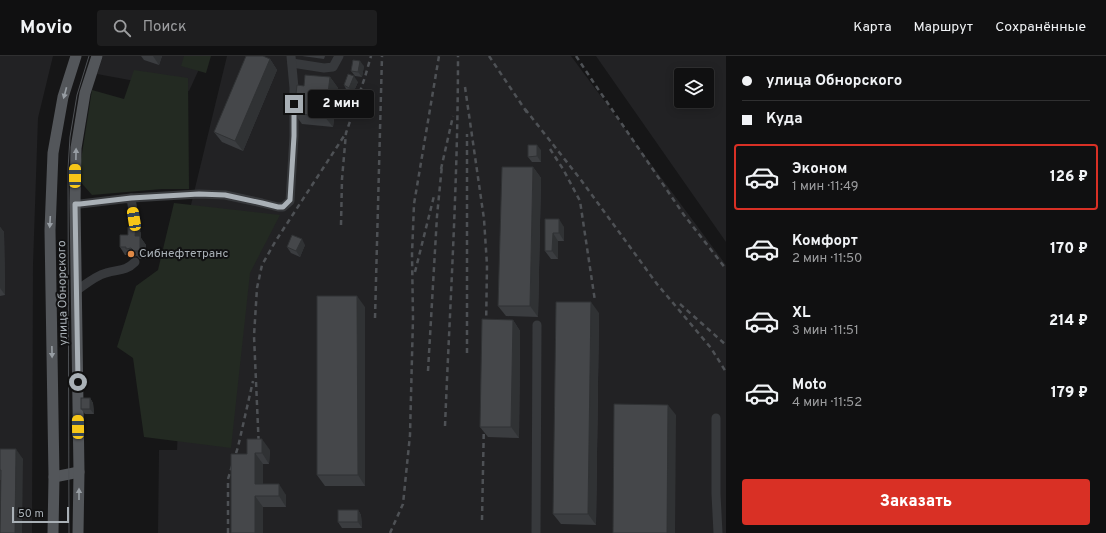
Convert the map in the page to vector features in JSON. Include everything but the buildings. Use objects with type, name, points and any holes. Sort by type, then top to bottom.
[{"type":"main road","name":"улица Обнорского","points":[[53,533],[54,477],[50,230],[53,153],[64,97],[76,56]]},
{"type":"main road","name":"улица Обнорского","points":[[78,533],[79,472],[75,204],[76,148],[85,93],[97,56]]},
{"type":"main road","points":[[54,477],[79,472]]},
{"type":"lane","points":[[75,204],[131,198],[199,194],[225,195],[283,207],[290,200],[294,136],[294,88],[292,60],[324,68],[333,67],[340,56]]},
{"type":"lane","points":[[131,198],[136,230]]},
{"type":"lane","points":[[76,291],[91,280],[106,273],[130,268],[136,262]]},
{"type":"lane","points":[[536,533],[537,325]]},
{"type":"lane","points":[[716,418],[716,494],[718,533]]},
{"type":"shaded area","points":[[0,56],[53,56],[38,118],[33,265],[32,533],[0,533]]},
{"type":"shaded area","points":[[103,56],[205,56],[189,91],[97,74]]},
{"type":"shaded area","points":[[184,56],[211,56],[206,73],[181,66]]},
{"type":"shaded area","points":[[227,56],[571,56],[726,265],[726,533],[158,533],[159,450],[177,450],[189,213]]},
{"type":"shaded area","points":[[596,56],[726,56],[726,242]]},
{"type":"shaded area","points":[[134,70],[188,78],[189,189],[162,189],[92,195],[78,179],[92,90],[124,99]]},
{"type":"shaded area","points":[[174,203],[280,215],[250,273],[231,448],[144,437],[133,358],[117,347],[136,286],[158,270]]},
{"type":"tram line","points":[[69,533],[68,169],[70,137],[77,95],[89,56]]},
{"type":"railway","points":[[341,225],[342,179],[346,133],[371,56]]},
{"type":"railway","points":[[375,318],[382,56]]},
{"type":"railway","points":[[390,533],[403,504],[410,435],[414,204],[439,56]]},
{"type":"railway","points":[[445,426],[455,195],[458,56]]},
{"type":"railway","points":[[489,56],[528,114]]},
{"type":"railway","points":[[576,56],[684,215],[726,269]]},
{"type":"railway","points":[[465,87],[484,219],[487,265],[486,330]]},
{"type":"railway","points":[[525,109],[581,180],[657,284],[711,348],[726,372]]},
{"type":"railway","points":[[441,169],[453,116]]},
{"type":"railway","points":[[259,450],[254,336],[257,288],[262,265],[275,242],[346,133]]},
{"type":"railway","points":[[467,134],[467,353]]},
{"type":"railway","points":[[550,149],[563,169],[580,201],[595,301]]},
{"type":"railway","points":[[428,371],[437,216],[442,165]]},
{"type":"railway","points":[[415,272],[434,196]]},
{"type":"railway","points":[[680,304],[726,345]]},
{"type":"railway","points":[[228,533],[228,479],[238,447],[253,381]]},
{"type":"railway","points":[[482,520],[484,420]]},
{"type":"place","name":"Сибнефтетранс","points":[[131,254]]},
{"type":"route","points":[[78,382],[75,204],[131,198],[199,194],[225,195],[283,207],[290,200],[294,136],[294,104]]}]
